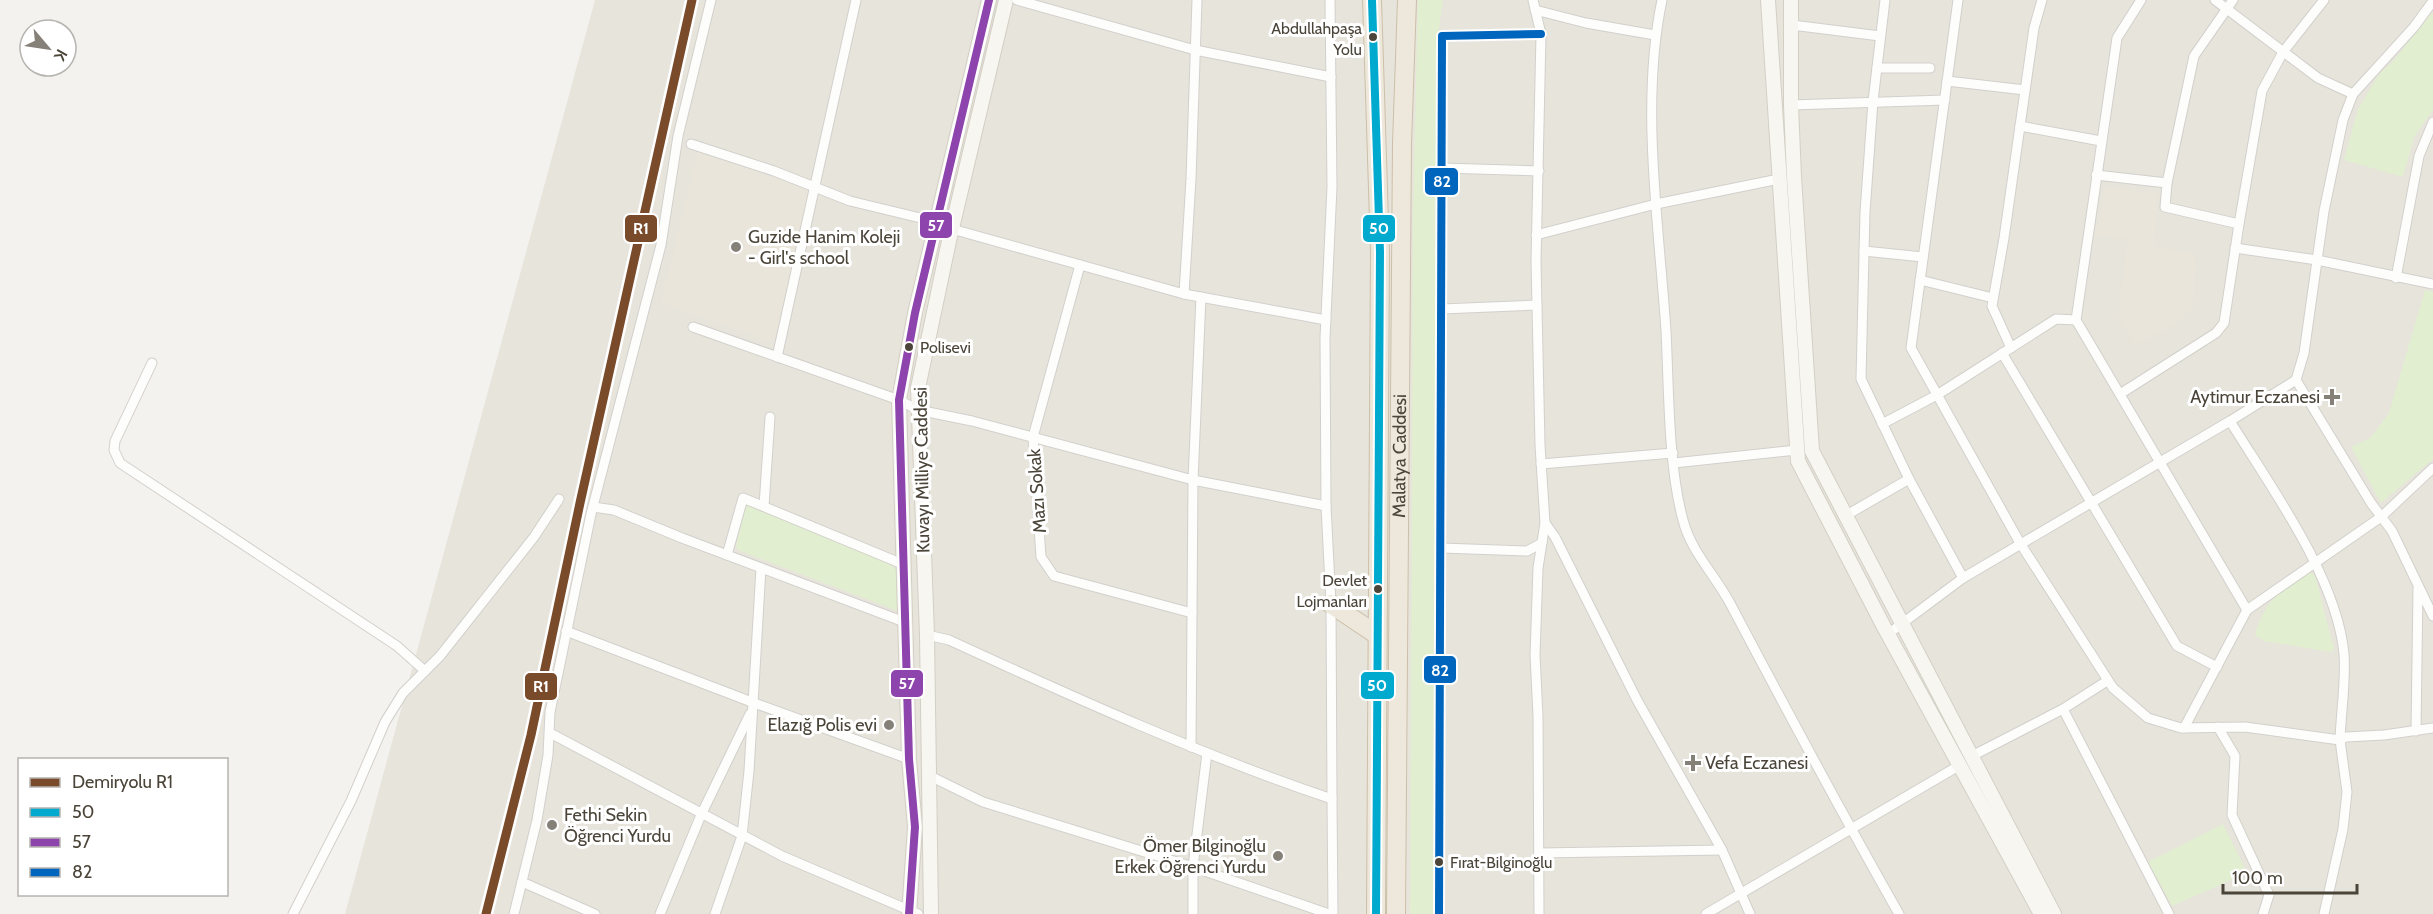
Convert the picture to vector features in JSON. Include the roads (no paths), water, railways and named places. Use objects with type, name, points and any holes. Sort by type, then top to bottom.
[{"type":"highway","name":"Malatya Caddesi","points":[[1372,0],[1380,252],[1376,914]]},
{"type":"highway","name":"Malatya Caddesi","points":[[1396,914],[1402,156],[1407,0]]},
{"type":"highway","points":[[1331,604],[1377,635]]},
{"type":"main road","name":"Kuvayı Milliye Caddesi","points":[[912,913],[915,827],[909,759],[899,400],[915,313],[989,0]]},
{"type":"main road","name":"Kuvayı Milliye Caddesi","points":[[931,914],[927,635],[918,388],[952,229],[1006,0]]},
{"type":"main road","points":[[1768,0],[1798,461],[1888,634],[2054,914]]},
{"type":"main road","points":[[1791,0],[1791,105],[1812,451],[1901,625],[2040,914]]},
{"type":"street","points":[[514,914],[537,820],[550,733],[550,712],[592,507],[661,245],[678,136],[711,0]]},
{"type":"street","points":[[777,357],[856,0]]},
{"type":"street","points":[[1017,0],[1195,50],[1331,77]]},
{"type":"street","points":[[1184,294],[1191,179],[1197,0]]},
{"type":"street","points":[[930,776],[983,802],[1193,867],[1331,914],[1331,604],[1326,506],[1326,320],[1332,188],[1330,0]]},
{"type":"street","points":[[1662,0],[1655,36],[1653,110],[1656,204],[1674,458],[1683,521],[1694,548],[1729,600],[1850,829],[1899,914]]},
{"type":"street","points":[[1885,0],[1873,101],[1864,251],[1861,379],[1909,479],[1963,578]]},
{"type":"street","points":[[1958,0],[1911,348],[2020,543],[2106,681],[2148,718],[2184,728],[2245,727],[2340,740],[2346,737],[2384,735],[2433,728]]},
{"type":"street","points":[[2010,348],[1992,306],[2034,28],[2042,0]]},
{"type":"street","points":[[2141,0],[2117,38],[2076,320],[2247,610]]},
{"type":"street","points":[[2215,0],[2318,78],[2353,94]]},
{"type":"street","points":[[2233,0],[2194,56],[2167,183],[2165,207],[2239,224]]},
{"type":"street","points":[[2120,394],[2216,333],[2224,323],[2262,91],[2283,52],[2324,0]]},
{"type":"street","points":[[1888,634],[1963,578],[2091,504],[2296,380],[2304,354],[2324,211],[2343,120],[2353,94],[2414,27],[2433,1]]},
{"type":"street","points":[[1534,5],[1586,23],[1655,36]]},
{"type":"street","points":[[1534,5],[1541,34],[1536,235],[1541,464],[1545,523],[1538,568],[1535,655],[1539,716],[1539,914]]},
{"type":"street","points":[[1792,25],[1880,36]]},
{"type":"street","points":[[1439,914],[1442,36],[1541,34]]},
{"type":"street","points":[[1877,68],[1930,68]]},
{"type":"street","points":[[1947,81],[2025,90]]},
{"type":"street","points":[[1791,105],[1945,99]]},
{"type":"street","points":[[2396,278],[2419,156],[2433,122]]},
{"type":"street","points":[[2020,126],[2101,141]]},
{"type":"street","points":[[691,144],[774,171],[850,201],[937,222]]},
{"type":"street","points":[[1442,168],[1539,171]]},
{"type":"street","points":[[2096,175],[2167,183]]},
{"type":"street","points":[[1536,235],[1656,204],[1779,179]]},
{"type":"street","points":[[952,229],[1184,294],[1326,320]]},
{"type":"street","points":[[2235,249],[2317,260],[2433,284]]},
{"type":"street","points":[[1864,251],[1923,257]]},
{"type":"street","name":"Mazı Sokak","points":[[1080,265],[1033,437],[1041,557],[1054,576],[1192,614]]},
{"type":"street","points":[[1920,279],[1993,298]]},
{"type":"street","points":[[1191,747],[1193,480],[1201,297]]},
{"type":"street","points":[[1442,309],[1537,305]]},
{"type":"street","points":[[1882,424],[1937,395],[2056,319],[2076,320]]},
{"type":"street","points":[[693,327],[899,400],[918,410],[1033,437],[1193,480],[1326,506]]},
{"type":"street","points":[[2002,353],[2177,646],[2217,667]]},
{"type":"street","points":[[152,363],[115,441],[115,455],[120,463],[397,646],[425,671]]},
{"type":"street","points":[[2296,380],[2392,531],[2433,616]]},
{"type":"street","points":[[764,506],[770,417]]},
{"type":"street","points":[[2230,421],[2315,563],[2332,603],[2344,655],[2340,740],[2346,800],[2343,829],[2324,914]]},
{"type":"street","points":[[1541,464],[1797,450]]},
{"type":"street","points":[[2184,728],[2247,610],[2381,517],[2433,468]]},
{"type":"street","points":[[1845,516],[1909,479]]},
{"type":"street","points":[[727,555],[743,498],[905,564]]},
{"type":"street","points":[[293,914],[351,801],[385,722],[403,693],[440,656],[534,537],[559,499]]},
{"type":"street","points":[[592,507],[614,510],[907,623]]},
{"type":"street","points":[[1545,523],[1555,537],[1637,700],[1722,850],[1750,914]]},
{"type":"street","points":[[1441,548],[1527,551],[1542,543]]},
{"type":"street","points":[[715,914],[742,836],[749,771],[762,568]]},
{"type":"street","points":[[2416,731],[2418,585]]},
{"type":"street","points":[[566,631],[752,706],[909,759]]},
{"type":"street","points":[[927,635],[949,640],[1096,708],[1257,774],[1332,800]]},
{"type":"street","points":[[1706,914],[1965,761],[2063,709],[2106,681]]},
{"type":"street","points":[[660,914],[701,815],[752,706]]},
{"type":"street","points":[[2063,709],[2169,914]]},
{"type":"street","points":[[2218,727],[2235,756],[2232,815],[2269,895],[2263,914]]},
{"type":"street","points":[[550,733],[782,856],[912,913]]},
{"type":"street","points":[[1192,914],[1193,867],[1207,753]]},
{"type":"street","points":[[1539,853],[1722,850]]},
{"type":"street","points":[[522,882],[595,914]]},
{"type":"rail line","name":"R1","points":[[486,914],[531,735],[692,0]]},
{"type":"place","name":"Abdullahpaşa Yolu","points":[[1373,37]]},
{"type":"place","name":"Guzide Hanim Koleji - Girl's school","points":[[736,247]]},
{"type":"place","name":"Polisevi","points":[[909,347]]},
{"type":"place","name":"Aytimur Eczanesi","points":[[2332,397]]},
{"type":"place","name":"Devlet Lojmanları","points":[[1378,589]]},
{"type":"place","name":"Elazığ Polis evi","points":[[889,725]]},
{"type":"place","name":"Vefa Eczanesi","points":[[1693,763]]},
{"type":"place","name":"Fethi Sekin Öğrenci Yurdu","points":[[552,825]]},
{"type":"place","name":"Ömer Bilginoğlu Erkek Öğrenci Yurdu","points":[[1278,856]]},
{"type":"place","name":"Fırat-Bilginoğlu","points":[[1439,862]]}]
